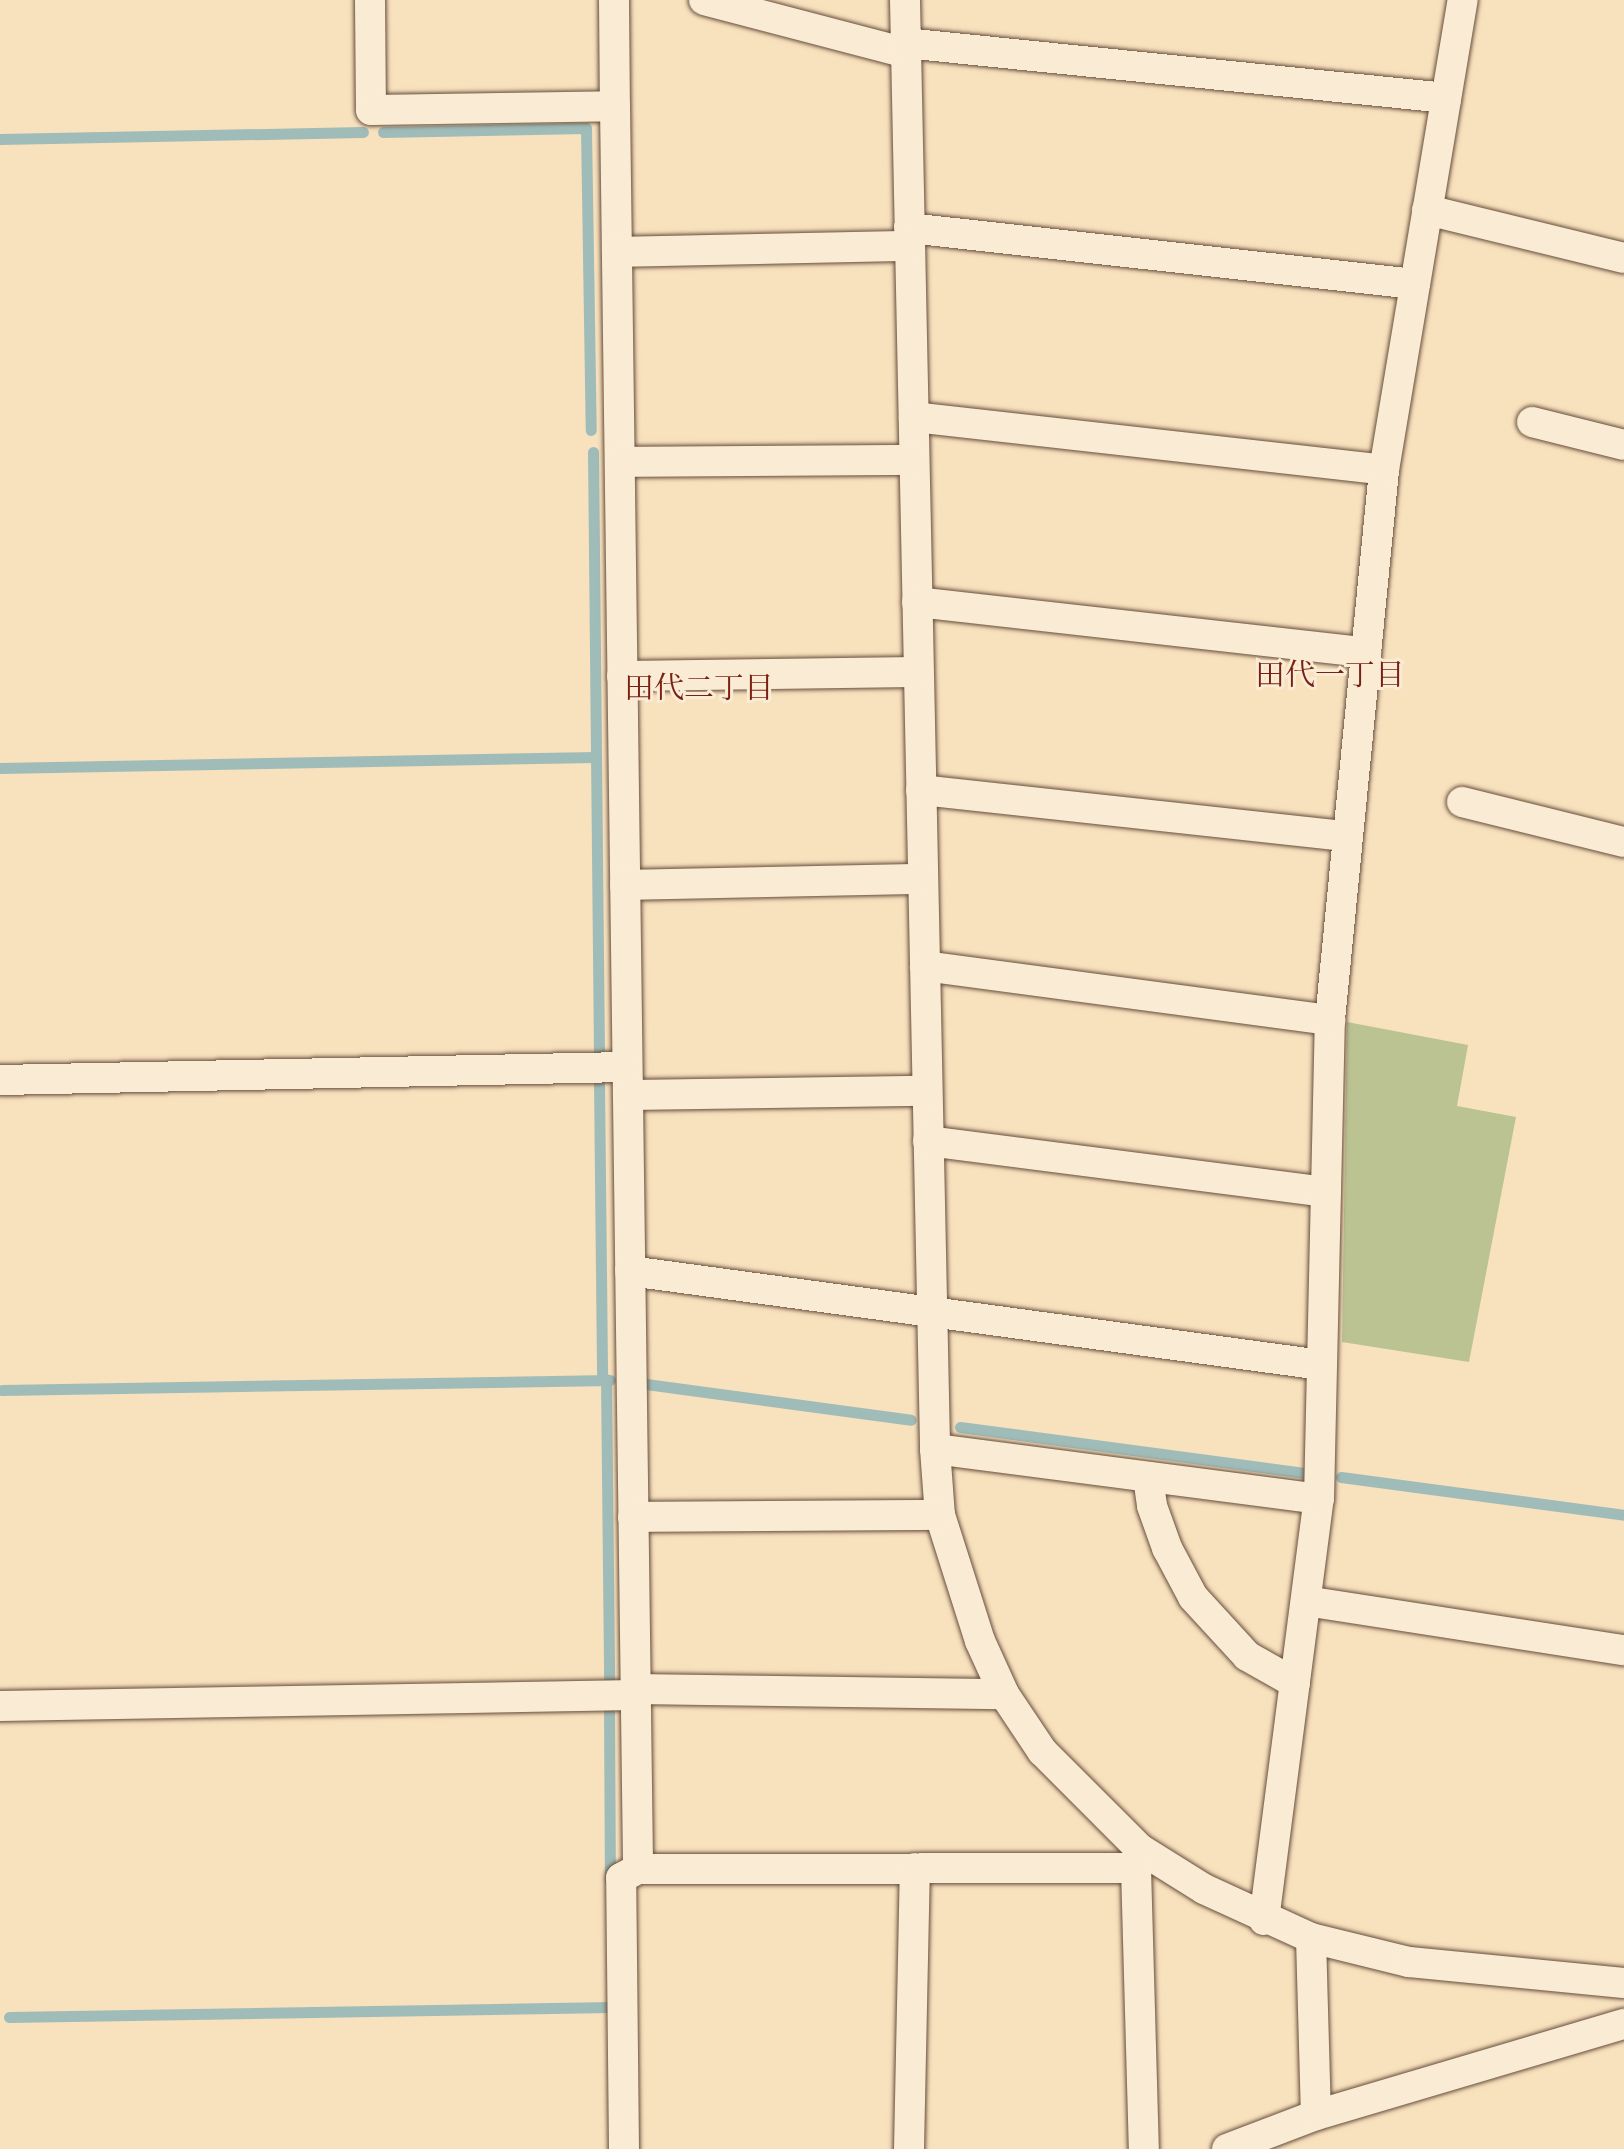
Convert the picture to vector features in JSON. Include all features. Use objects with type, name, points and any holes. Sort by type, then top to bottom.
[{"type":"street","points":[[370,0],[371,110],[615,106]]},
{"type":"street","points":[[614,0],[638,1869]]},
{"type":"street","points":[[704,0],[906,48],[1446,98]]},
{"type":"street","points":[[905,0],[935,1449],[940,1515],[980,1641],[1004,1694],[1042,1751],[1138,1859],[1264,1920],[1311,1938],[1409,1962],[1624,1983]]},
{"type":"street","points":[[1264,1920],[1319,1499],[1330,1020],[1384,470],[1463,0]]},
{"type":"street","points":[[1427,210],[1624,258]]},
{"type":"street","points":[[617,252],[909,237],[1415,284]]},
{"type":"street","points":[[914,417],[1384,470]]},
{"type":"street","points":[[1532,422],[1624,445]]},
{"type":"street","points":[[620,462],[914,460]]},
{"type":"street","points":[[917,602],[1366,652]]},
{"type":"street","points":[[622,676],[918,672]]},
{"type":"street","points":[[921,790],[1347,836]]},
{"type":"street","points":[[1462,802],[1624,842]]},
{"type":"street","points":[[625,885],[923,879]]},
{"type":"street","points":[[925,966],[1330,1020]]},
{"type":"street","points":[[0,1080],[627,1081],[927,1091]]},
{"type":"street","points":[[928,1141],[1326,1192]]},
{"type":"street","points":[[630,1271],[1322,1365]]},
{"type":"street","points":[[935,1449],[1319,1499]]},
{"type":"street","points":[[1148,1477],[1152,1506],[1167,1548],[1193,1597],[1247,1656],[1295,1683]]},
{"type":"street","points":[[633,1517],[940,1515]]},
{"type":"street","points":[[1306,1601],[1624,1650]]},
{"type":"street","points":[[0,1706],[635,1692],[1004,1694]]},
{"type":"street","points":[[624,2149],[621,1878],[638,1869],[915,1868],[1138,1859]]},
{"type":"street","points":[[1138,1859],[1144,2149]]},
{"type":"street","points":[[909,2149],[915,1868]]},
{"type":"street","points":[[1311,1938],[1316,2115]]},
{"type":"street","points":[[1227,2149],[1316,2115],[1624,2024]]},
{"type":"green space","points":[[1347,1022],[1468,1045],[1457,1106],[1516,1117],[1469,1362],[1342,1342]]},
{"type":"waterway","points":[[383,132],[586,128],[591,430]]},
{"type":"waterway","points":[[0,139],[363,132]]},
{"type":"waterway","points":[[593,452],[599,1054]]},
{"type":"waterway","points":[[0,768],[596,757]]},
{"type":"waterway","points":[[599,1081],[602,1379]]},
{"type":"waterway","points":[[606,1379],[609,1683]]},
{"type":"waterway","points":[[2,1390],[610,1380]]},
{"type":"waterway","points":[[646,1384],[911,1420]]},
{"type":"waterway","points":[[960,1427],[1306,1473]]},
{"type":"waterway","points":[[1341,1477],[1624,1515]]},
{"type":"waterway","points":[[609,1706],[610,1880]]},
{"type":"waterway","points":[[9,2017],[611,2007]]},
{"type":"district","name":"田代一丁目","points":[[1330,678]]},
{"type":"district","name":"田代二丁目","points":[[699,691]]}]
